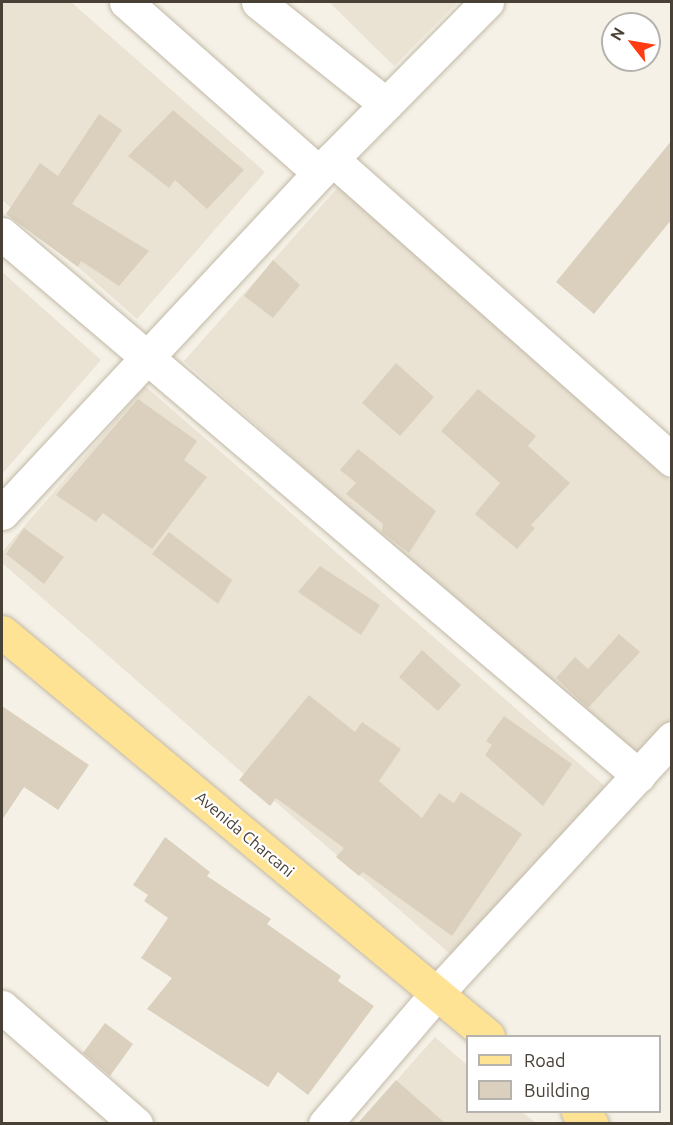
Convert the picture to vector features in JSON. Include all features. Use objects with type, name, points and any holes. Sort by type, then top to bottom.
[{"type":"main road","name":"Avenida Charcani","points":[[2,632],[487,1035]]},
{"type":"main road","points":[[579,1113],[592,1124]]},
{"type":"street","points":[[126,2],[325,166],[672,460]]},
{"type":"street","points":[[258,2],[386,104]]},
{"type":"street","points":[[2,513],[325,166],[487,2]]},
{"type":"street","points":[[2,234],[639,776]]},
{"type":"street","points":[[325,1124],[437,993],[672,738]]},
{"type":"street","points":[[2,1007],[136,1124]]},
{"type":"shaded area","points":[[2,2],[71,2],[265,172],[137,319],[2,200]]},
{"type":"shaded area","points":[[329,2],[458,2],[394,66]]},
{"type":"shaded area","points":[[339,186],[671,482],[671,725],[637,764],[184,361]]},
{"type":"shaded area","points":[[2,272],[101,360],[2,474]]},
{"type":"shaded area","points":[[145,386],[607,788],[457,960],[2,563],[2,552]]},
{"type":"shaded area","points":[[435,1037],[466,1064],[466,1113],[523,1113],[536,1123],[358,1124]]},
{"type":"building","points":[[173,110],[244,170],[207,209],[175,180],[169,188],[128,156]]},
{"type":"building","points":[[99,114],[122,130],[72,204],[149,251],[119,286],[81,261],[78,267],[6,214],[40,163],[58,176]]},
{"type":"building","points":[[672,140],[672,219],[594,314],[556,282]]},
{"type":"building","points":[[273,260],[300,285],[273,318],[244,296]]},
{"type":"building","points":[[396,363],[434,397],[400,436],[362,403]]},
{"type":"building","points":[[478,389],[536,436],[528,446],[570,483],[531,525],[535,528],[517,549],[475,514],[500,483],[441,431]]},
{"type":"building","points":[[138,399],[197,441],[184,460],[207,477],[152,549],[103,513],[96,522],[56,495]]},
{"type":"building","points":[[358,449],[436,511],[409,553],[382,532],[383,524],[346,494],[356,483],[340,470]]},
{"type":"building","points":[[24,528],[64,557],[44,584],[6,554]]},
{"type":"building","points":[[169,532],[232,580],[218,604],[152,554]]},
{"type":"building","points":[[320,566],[380,605],[361,635],[298,592]]},
{"type":"building","points":[[619,634],[640,652],[588,708],[556,678],[575,657],[588,669]]},
{"type":"building","points":[[422,650],[461,685],[438,711],[399,677]]},
{"type":"building","points":[[309,695],[355,732],[362,722],[401,749],[379,781],[422,818],[439,793],[454,803],[461,792],[522,834],[452,936],[363,872],[359,876],[336,857],[344,848],[276,798],[270,806],[239,780]]},
{"type":"building","points":[[2,706],[89,765],[58,810],[24,787],[2,820]]},
{"type":"building","points":[[504,716],[572,764],[543,806],[485,755],[492,745],[486,741]]},
{"type":"building","points":[[165,837],[210,872],[207,876],[271,919],[267,924],[341,976],[338,981],[374,1006],[308,1095],[278,1072],[268,1087],[147,1009],[172,978],[141,958],[168,918],[144,901],[148,895],[133,885]]},
{"type":"building","points":[[105,1023],[133,1044],[110,1076],[83,1053]]},
{"type":"building","points":[[396,1080],[446,1124],[357,1124]]}]
